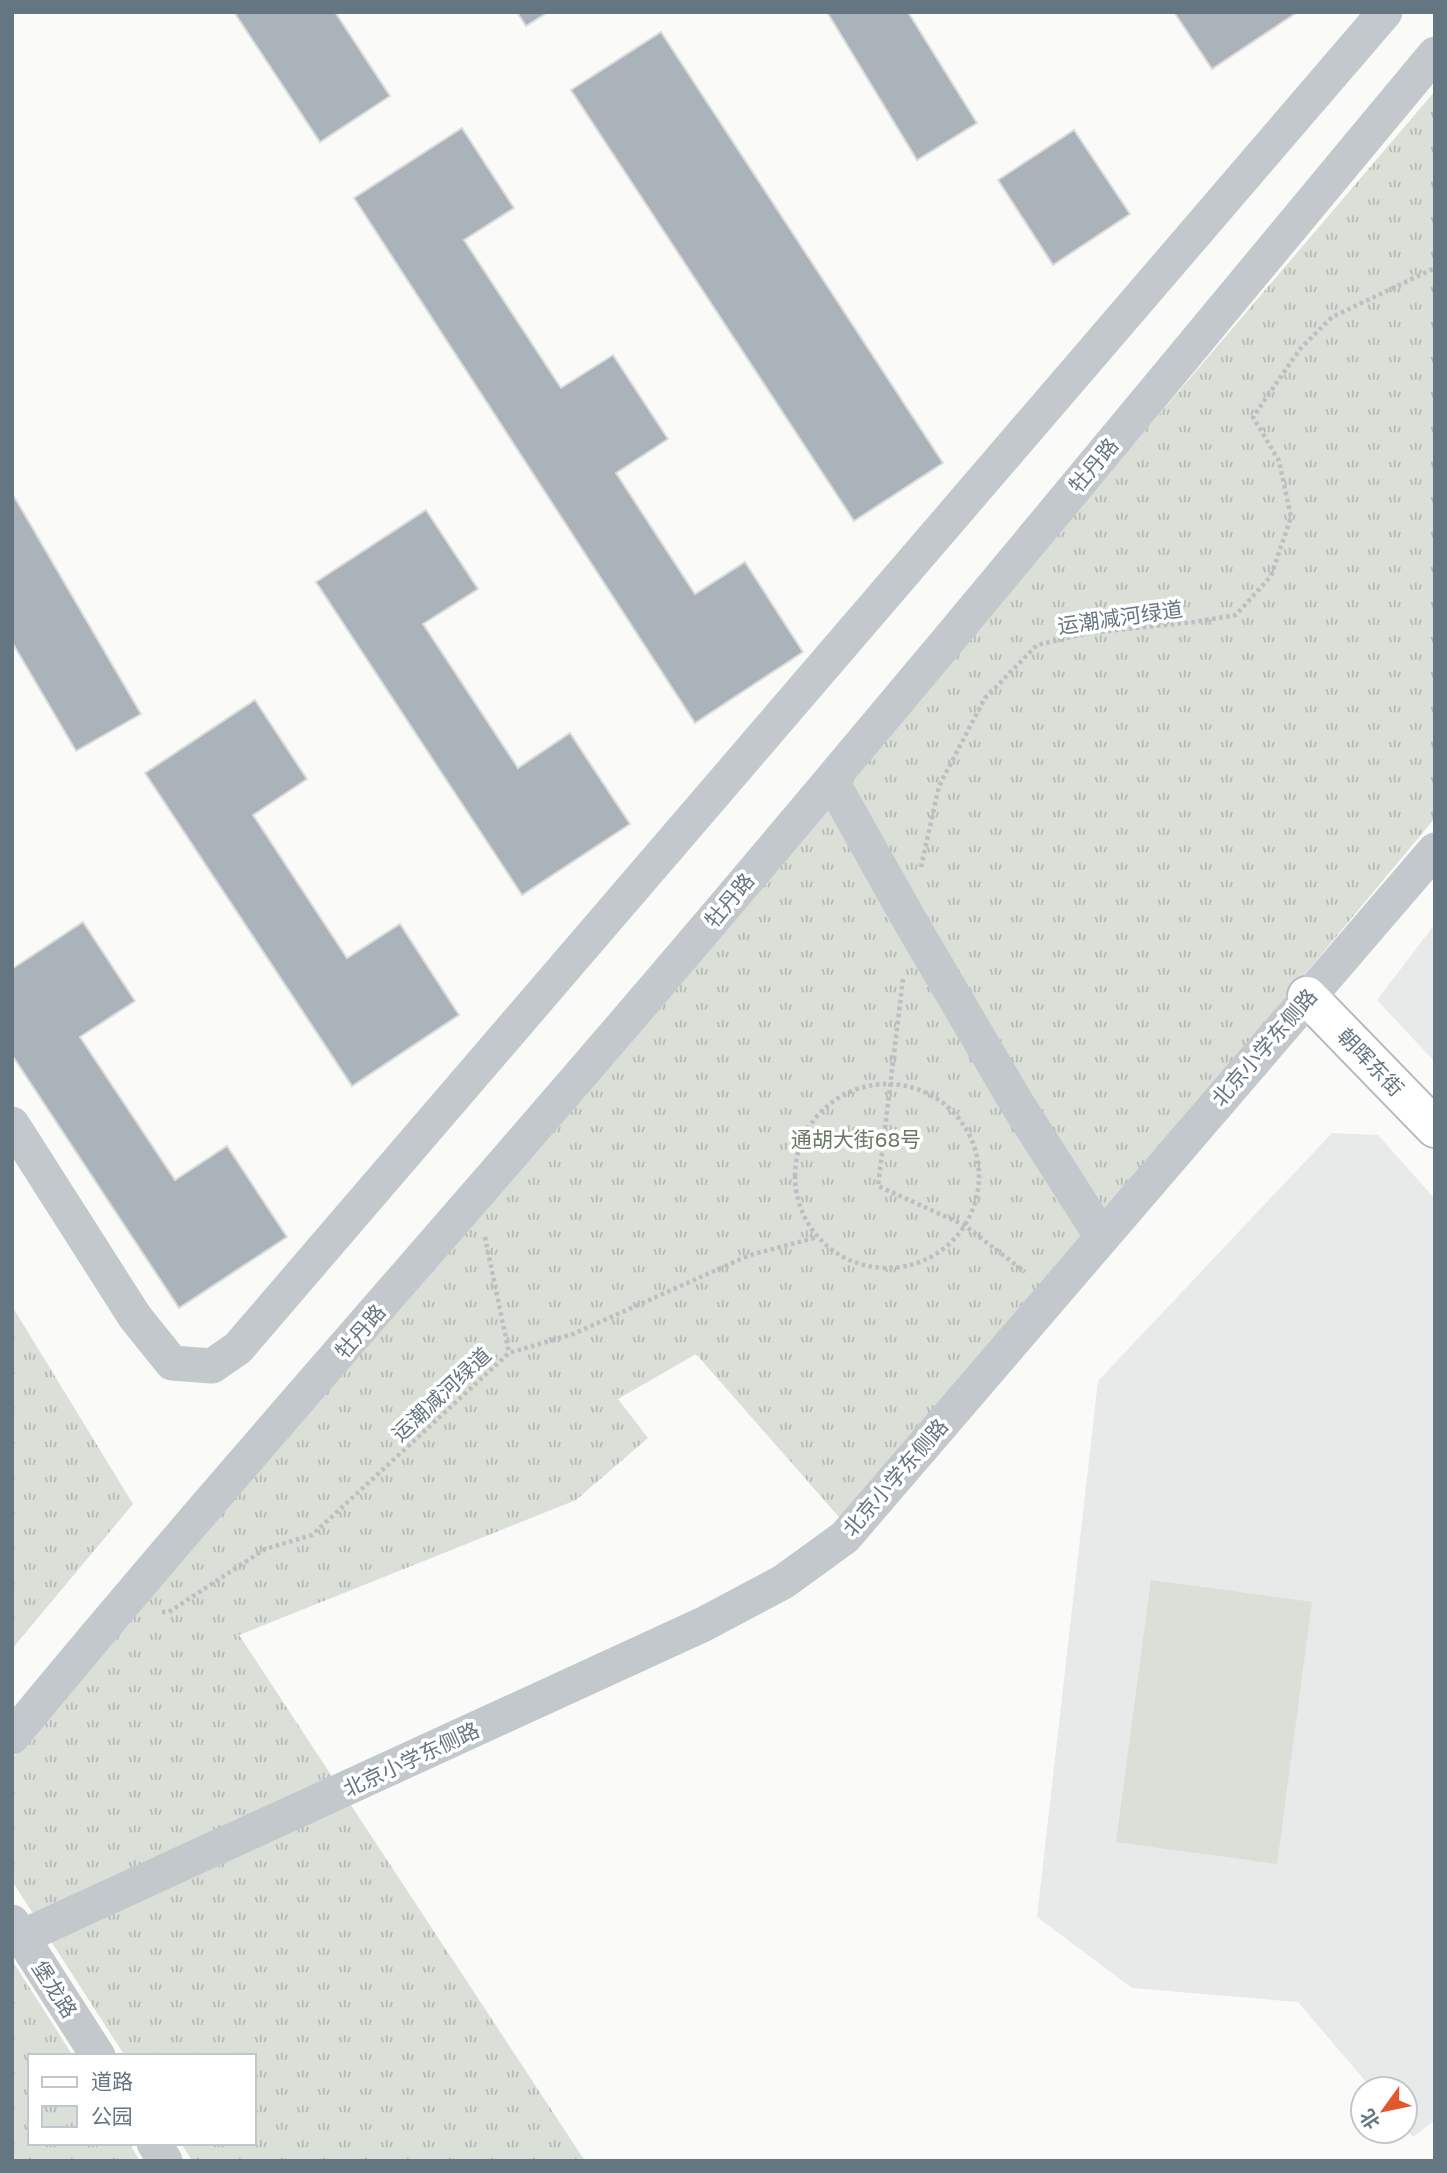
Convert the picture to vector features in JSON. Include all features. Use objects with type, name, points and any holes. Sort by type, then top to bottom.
[{"type":"street","points":[[12,1124],[135,1317],[172,1363],[212,1366],[238,1349],[1385,12]]},
{"type":"street","name":"牡丹路","points":[[12,1737],[116,1611],[477,1197],[831,779],[1435,54]]},
{"type":"street","points":[[831,779],[1016,1102],[1102,1237]]},
{"type":"street","name":"北京小学东侧路","points":[[17,1930],[704,1624],[783,1582],[845,1537],[1435,850]]},
{"type":"street","name":"朝晖东街","points":[[1307,996],[1435,1128]]},
{"type":"street","name":"堡龙路","points":[[17,1930],[97,2054]]},
{"type":"street","points":[[155,2145],[165,2161]]},
{"type":"path","name":"运潮减河绿道","points":[[910,920],[939,786],[985,698],[1037,645],[1088,633],[1236,615],[1271,576],[1291,517],[1279,461],[1253,416],[1300,349],[1332,317],[1435,268]]},
{"type":"path","points":[[903,975],[878,1186],[964,1225],[1053,1294]]},
{"type":"path","points":[[890,1084],[920,1090],[946,1105],[966,1129],[978,1157],[979,1187],[971,1216],[964,1225],[953,1241],[929,1259],[900,1268],[870,1267],[842,1256],[818,1237],[802,1211],[795,1181],[798,1151],[811,1124],[833,1101],[860,1088],[890,1084]]},
{"type":"path","points":[[477,1197],[509,1353]]},
{"type":"path","name":"运潮减河绿道","points":[[116,1611],[169,1612],[265,1549],[312,1535],[509,1353],[573,1334],[750,1255],[818,1237]]},
{"type":"shaded area","points":[[1435,924],[1435,1062],[1377,1000]]},
{"type":"shaded area","points":[[1332,1133],[1378,1135],[1435,1199],[1435,2120],[1419,2132],[1419,2075],[1360,2075],[1298,2002],[1132,1988],[1037,1917],[1098,1381]]},
{"type":"green space","name":"通胡大街68号","points":[[1435,91],[1435,818],[846,1525],[696,1354],[618,1399],[648,1438],[576,1500],[239,1635],[585,2161],[192,2161],[182,2145],[256,2145],[256,2054],[124,2054],[12,1881],[12,1759]]},
{"type":"green space","points":[[12,1306],[133,1504],[12,1649]]},
{"type":"green space","points":[[1151,1580],[1312,1602],[1277,1864],[1116,1842]]},
{"type":"green space","points":[[12,1960],[72,2054],[28,2054],[28,2145],[130,2145],[140,2161],[12,2161]]},
{"type":"building","points":[[234,12],[335,12],[390,96],[320,142]]},
{"type":"building","points":[[517,12],[548,12],[526,26]]},
{"type":"building","points":[[827,12],[908,12],[977,123],[917,160]]},
{"type":"building","points":[[1174,12],[1295,12],[1296,13],[1212,69]]},
{"type":"building","points":[[661,32],[943,463],[854,521],[571,90]]},
{"type":"building","points":[[462,128],[514,208],[464,240],[561,388],[613,355],[668,439],[616,473],[695,594],[745,562],[803,652],[695,723],[354,198]]},
{"type":"building","points":[[1074,130],[1130,214],[1053,265],[998,180]]},
{"type":"building","points":[[12,493],[141,714],[76,751],[12,642]]},
{"type":"building","points":[[426,510],[478,589],[423,624],[518,768],[570,733],[630,824],[522,895],[316,582]]},
{"type":"building","points":[[255,700],[307,779],[253,815],[347,958],[400,924],[459,1015],[352,1086],[145,773]]},
{"type":"building","points":[[83,922],[135,1001],[80,1037],[175,1180],[227,1146],[287,1237],[179,1308],[12,1055],[12,969]]}]
